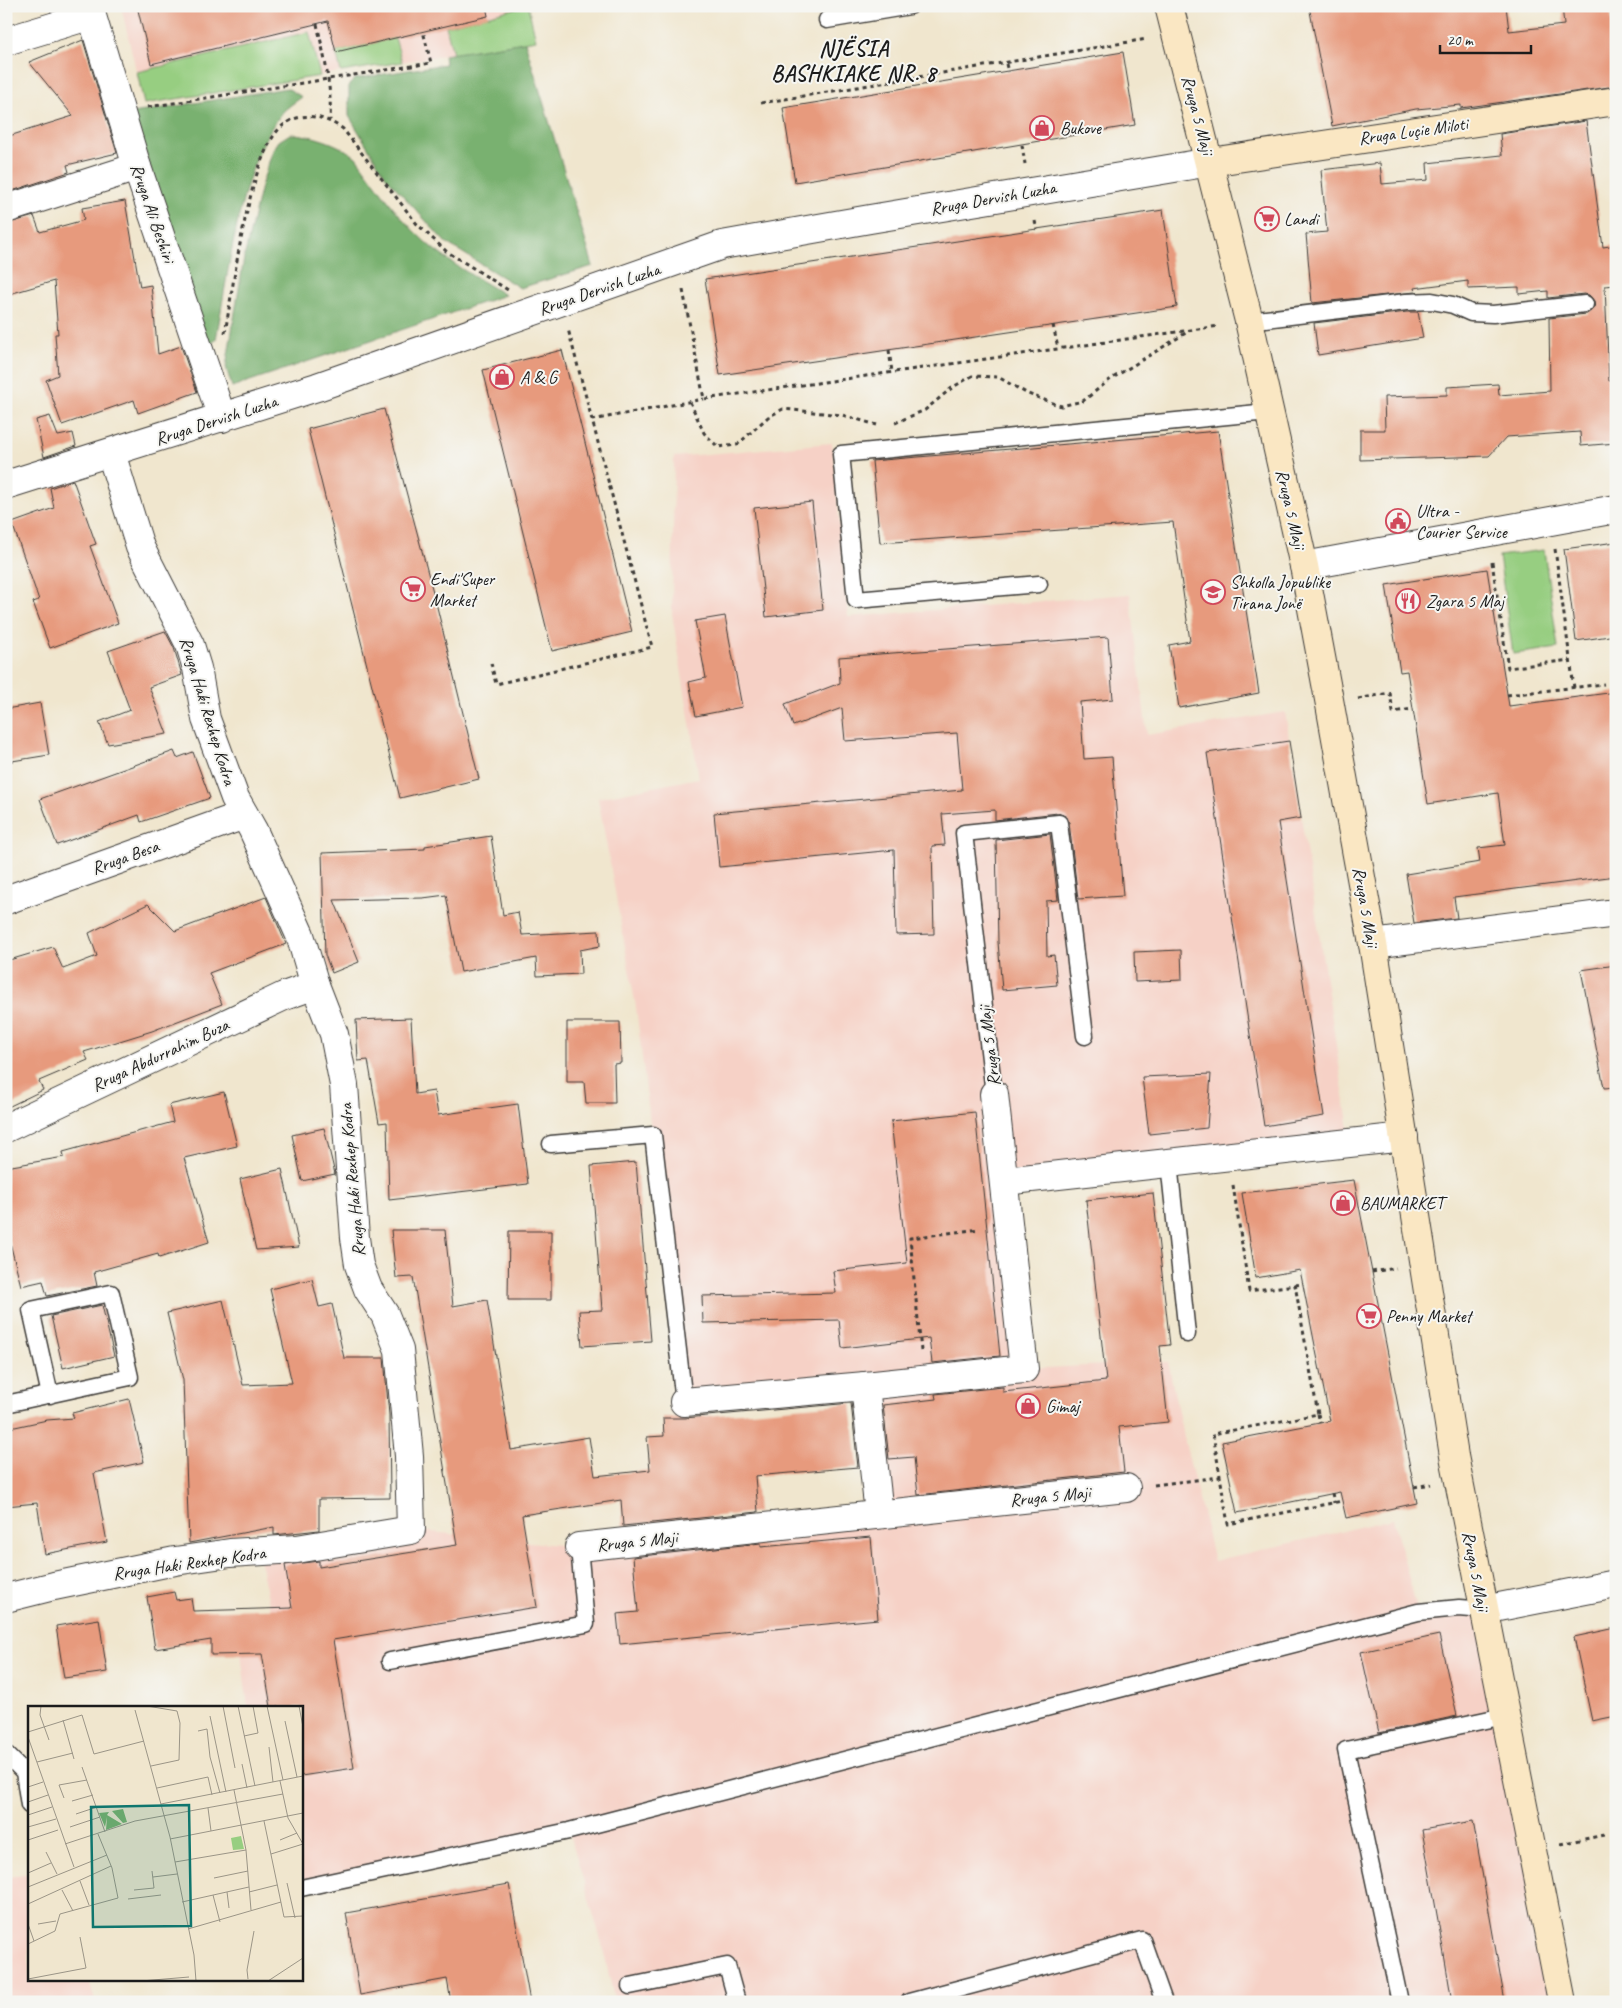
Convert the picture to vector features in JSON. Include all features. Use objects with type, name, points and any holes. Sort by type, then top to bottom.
[{"type":"main road","name":"Rruga 5 Maji","points":[[1169,6],[1249,321],[1304,566],[1372,944],[1454,1456],[1562,2002]]},
{"type":"main road","name":"Rruga Luçie Miloti","points":[[1210,162],[1616,101]]},
{"type":"street","points":[[6,41],[91,11]]},
{"type":"street","name":"Rruga Ali Beshiri","points":[[91,11],[137,167],[222,418]]},
{"type":"street","name":"Rruga Dervish Luzha","points":[[6,485],[317,387],[731,244],[1210,162]]},
{"type":"street","points":[[6,209],[137,167]]},
{"type":"street","name":"Rruga Haki Rexhep Kodra","points":[[6,1598],[175,1561],[230,1553],[297,1549],[412,1530],[409,1456],[399,1350],[385,1315],[368,1289],[359,1265],[354,1238],[344,1084],[334,1034],[314,985],[300,936],[253,830],[235,798],[206,719],[197,668],[190,644],[140,547],[111,453]]},
{"type":"street","points":[[1304,566],[1616,509]]},
{"type":"street","name":"Rruga Besa","points":[[6,900],[244,815]]},
{"type":"street","points":[[1372,944],[1616,913]]},
{"type":"street","name":"Rruga Abdurrahim Buza","points":[[6,1128],[284,996],[314,985]]},
{"type":"street","name":"Rruga 5 Maji","points":[[684,1402],[865,1386],[1024,1369],[994,1094]]},
{"type":"street","points":[[1004,1181],[1404,1137]]},
{"type":"street","points":[[865,1386],[880,1514]]},
{"type":"street","name":"Rruga 5 Maji","points":[[579,1547],[1126,1488]]},
{"type":"street","points":[[1484,1610],[1616,1584]]},
{"type":"lane","points":[[828,20],[910,6]]},
{"type":"lane","points":[[1249,321],[1406,302],[1432,301],[1452,305],[1471,313],[1493,314],[1585,304]]},
{"type":"lane","points":[[1039,584],[856,600],[841,454],[1268,412]]},
{"type":"lane","name":"Rruga 5 Maji","points":[[994,1094],[964,833],[1059,823],[1085,1036]]},
{"type":"lane","name":"Rruga 5 Maji","points":[[551,1144],[653,1135],[684,1402]]},
{"type":"lane","points":[[1169,1163],[1186,1334]]},
{"type":"lane","points":[[6,1404],[50,1395],[130,1378],[110,1293],[31,1310],[50,1395]]},
{"type":"lane","name":"Rruga 5 Maji","points":[[390,1661],[586,1624],[579,1547]]},
{"type":"lane","points":[[302,1888],[569,1831],[1418,1612],[1459,1608],[1484,1610]]},
{"type":"lane","points":[[1400,2002],[1346,1750],[1504,1716]]},
{"type":"lane","points":[[6,1754],[24,1772],[28,1798]]},
{"type":"lane","points":[[908,2002],[1142,1940],[1164,2002]]},
{"type":"lane","points":[[630,1986],[727,1966],[737,2002]]},
{"type":"path","points":[[317,24],[329,78],[330,120]]},
{"type":"path","points":[[120,112],[430,63],[423,31]]},
{"type":"path","points":[[761,103],[1006,64],[1177,34]]},
{"type":"path","points":[[1006,64],[1008,72]]},
{"type":"path","points":[[206,371],[224,343],[238,255],[248,209],[262,160],[270,142],[280,128],[295,118],[310,116],[330,120],[342,129],[417,224],[446,251],[550,306],[592,420],[652,647],[496,684],[490,663]]},
{"type":"path","points":[[678,261],[704,399]]},
{"type":"path","points":[[592,420],[704,399],[1249,321]]},
{"type":"path","points":[[1053,325],[1058,348]]},
{"type":"path","points":[[891,424],[925,410],[953,387],[972,376],[998,377],[1028,394],[1061,406],[1083,401],[1111,379],[1192,329]]},
{"type":"path","points":[[889,350],[892,372]]},
{"type":"path","points":[[690,402],[704,433],[718,446],[737,445],[768,417],[783,409],[801,409],[842,415],[882,426]]},
{"type":"path","points":[[1551,520],[1574,688]]},
{"type":"path","points":[[1488,532],[1508,668],[1570,660]]},
{"type":"path","points":[[1507,695],[1604,684]]},
{"type":"path","points":[[1368,697],[1390,693],[1393,712],[1413,709]]},
{"type":"path","points":[[1232,1179],[1249,1291],[1303,1284]]},
{"type":"path","points":[[924,1380],[910,1238],[1009,1226]]},
{"type":"path","points":[[1372,1272],[1400,1267]]},
{"type":"path","points":[[1295,1284],[1320,1423]]},
{"type":"path","points":[[1318,1414],[1213,1434],[1228,1524],[1342,1501]]},
{"type":"path","points":[[1126,1488],[1220,1477]]},
{"type":"path","points":[[1414,1487],[1437,1482]]},
{"type":"path","points":[[1332,1493],[1334,1503]]},
{"type":"path","points":[[1531,1851],[1604,1835]]},
{"type":"shaded area","points":[[121,6],[528,6],[536,40],[144,104]]},
{"type":"shaded area","points":[[832,443],[848,617],[1130,594],[1147,735],[1285,712],[1351,1143],[1004,1181],[1025,1369],[1168,1362],[1181,1426],[1214,1561],[1393,1519],[1418,1612],[1484,1610],[1555,2002],[615,2002],[601,1940],[569,1831],[302,1888],[302,1706],[248,1706],[240,1646],[274,1626],[258,1552],[411,1530],[579,1547],[879,1514],[865,1386],[684,1402],[636,1007],[598,798],[699,778],[672,613],[674,457]]},
{"type":"shaded area","points":[[28,1873],[28,1980],[89,1980],[95,2002],[6,2002],[6,1878]]},
{"type":"green space","points":[[528,6],[536,40],[453,54],[446,26]]},
{"type":"green space","points":[[309,32],[320,76],[144,104],[137,72]]},
{"type":"green space","points":[[395,38],[402,62],[341,72],[336,52]]},
{"type":"green space","points":[[525,42],[593,266],[520,288],[445,242],[386,177],[349,116],[349,85],[355,79],[445,64],[444,55]]},
{"type":"green space","points":[[287,88],[302,97],[287,108],[279,117],[266,138],[254,164],[237,223],[216,339],[207,349],[133,113]]},
{"type":"green space","points":[[290,134],[298,134],[325,141],[342,148],[356,157],[393,207],[424,241],[453,263],[505,295],[232,387],[226,367],[244,258],[261,186],[273,150],[279,141]]},
{"type":"green space","points":[[1544,550],[1558,648],[1513,654],[1499,556]]},
{"type":"building","points":[[137,6],[486,6],[488,16],[336,52],[328,21],[151,64]]},
{"type":"building","points":[[1309,6],[1506,6],[1509,31],[1564,25],[1562,6],[1610,6],[1612,22],[1616,21],[1616,86],[1461,108],[1461,105],[1416,109],[1332,126]]},
{"type":"building","points":[[83,40],[117,153],[67,165],[69,172],[6,193],[6,137],[73,116],[29,62]]},
{"type":"building","points":[[1123,52],[1135,125],[795,182],[783,108]]},
{"type":"building","points":[[1586,121],[1603,247],[1616,245],[1616,285],[1605,286],[1609,381],[1616,380],[1616,443],[1581,446],[1580,432],[1506,437],[1489,456],[1360,460],[1360,430],[1385,430],[1384,397],[1447,395],[1447,387],[1498,384],[1499,395],[1550,391],[1549,318],[1587,314],[1594,308],[1595,302],[1589,295],[1584,294],[1548,298],[1548,291],[1519,294],[1519,287],[1468,289],[1468,281],[1414,288],[1415,292],[1312,303],[1306,234],[1327,232],[1321,170],[1380,163],[1382,184],[1428,180],[1427,163],[1502,155],[1500,134]]},
{"type":"building","points":[[125,201],[140,287],[151,285],[158,354],[181,346],[197,392],[138,413],[134,400],[62,425],[46,380],[58,375],[55,334],[58,334],[54,281],[6,295],[6,224],[34,216],[40,232],[84,220],[82,208]]},
{"type":"building","points":[[1163,210],[1177,307],[720,375],[705,279]]},
{"type":"building","points":[[1418,312],[1423,338],[1318,355],[1314,323]]},
{"type":"building","points":[[562,350],[632,632],[552,651],[483,370]]},
{"type":"building","points":[[384,409],[437,607],[479,779],[400,798],[308,429]]},
{"type":"building","points":[[50,416],[58,436],[73,433],[76,446],[44,457],[36,420]]},
{"type":"building","name":"Shkolla Jopublike Tirana Jonë","points":[[1218,431],[1259,693],[1179,708],[1169,645],[1190,641],[1173,522],[880,543],[872,461]]},
{"type":"building","points":[[73,480],[96,544],[90,546],[118,623],[50,648],[33,602],[39,600],[12,523],[54,508],[50,488]]},
{"type":"building","points":[[812,502],[823,610],[766,617],[754,508]]},
{"type":"building","points":[[1616,542],[1616,635],[1576,641],[1564,549]]},
{"type":"building","points":[[1487,569],[1509,706],[1616,692],[1616,876],[1454,897],[1457,918],[1414,923],[1406,874],[1480,862],[1478,848],[1505,845],[1498,793],[1428,804],[1407,671],[1400,672],[1386,585]]},
{"type":"building","points":[[725,616],[742,707],[696,716],[689,682],[706,678],[695,621]]},
{"type":"building","points":[[165,631],[174,648],[182,675],[149,687],[167,734],[108,744],[99,722],[130,710],[108,651]]},
{"type":"building","points":[[1108,637],[1113,699],[1080,702],[1084,759],[1112,757],[1123,896],[1078,899],[1069,822],[1067,817],[1058,813],[995,820],[995,810],[942,814],[945,845],[932,846],[934,934],[896,935],[894,850],[719,867],[714,813],[962,790],[957,733],[845,741],[842,708],[793,726],[785,704],[840,683],[839,657]]},
{"type":"building","points":[[40,703],[49,755],[6,762],[6,709]]},
{"type":"building","points":[[1289,741],[1301,818],[1278,822],[1324,1116],[1264,1126],[1207,753]]},
{"type":"building","points":[[174,751],[177,758],[193,752],[210,798],[141,822],[139,815],[57,845],[40,799]]},
{"type":"building","points":[[1050,834],[1058,900],[1046,901],[1047,956],[1054,955],[1057,985],[1002,990],[998,942],[996,840]]},
{"type":"building","points":[[491,836],[503,915],[518,912],[522,935],[599,931],[600,946],[580,950],[581,974],[537,976],[536,958],[461,972],[446,895],[423,898],[334,900],[359,962],[332,973],[325,955],[322,853],[425,849],[425,846]]},
{"type":"building","points":[[266,897],[286,944],[209,973],[222,1004],[152,1031],[84,1052],[88,1060],[39,1081],[43,1090],[6,1108],[6,961],[53,947],[63,969],[97,956],[89,933],[148,904],[175,931]]},
{"type":"building","points":[[1181,950],[1182,980],[1135,982],[1134,952]]},
{"type":"building","points":[[1616,965],[1616,1087],[1604,1088],[1581,970]]},
{"type":"building","points":[[411,1018],[415,1094],[434,1091],[438,1115],[518,1104],[528,1184],[389,1200],[387,1122],[379,1123],[368,1060],[358,1061],[356,1020]]},
{"type":"building","points":[[567,1022],[620,1022],[621,1063],[614,1064],[615,1103],[586,1103],[584,1082],[567,1082]]},
{"type":"building","points":[[1211,1074],[1207,1128],[1149,1134],[1142,1077]]},
{"type":"building","points":[[224,1092],[237,1146],[184,1158],[209,1242],[159,1258],[158,1254],[94,1272],[97,1286],[47,1296],[43,1281],[21,1286],[6,1227],[6,1167],[64,1157],[63,1152],[173,1122],[169,1105]]},
{"type":"building","points":[[975,1112],[1000,1356],[932,1363],[929,1338],[842,1348],[839,1320],[703,1323],[702,1296],[836,1293],[833,1271],[907,1263],[891,1121]]},
{"type":"building","points":[[324,1128],[335,1174],[302,1181],[292,1135]]},
{"type":"building","points":[[636,1162],[651,1341],[582,1346],[579,1311],[602,1310],[591,1166]]},
{"type":"building","points":[[282,1169],[299,1247],[256,1250],[240,1179]]},
{"type":"building","points":[[1354,1180],[1417,1503],[1346,1518],[1340,1492],[1237,1513],[1222,1442],[1330,1421],[1300,1270],[1256,1278],[1242,1193]]},
{"type":"building","points":[[1153,1193],[1170,1345],[1160,1346],[1168,1422],[1119,1427],[1124,1472],[918,1495],[914,1457],[889,1459],[883,1405],[936,1399],[935,1394],[1003,1387],[1003,1392],[1106,1381],[1086,1200]]},
{"type":"building","points":[[391,1230],[445,1230],[453,1306],[487,1300],[511,1450],[589,1437],[595,1476],[650,1470],[647,1437],[664,1436],[663,1418],[685,1418],[851,1403],[858,1467],[755,1476],[758,1512],[623,1526],[621,1500],[522,1515],[537,1607],[333,1640],[354,1768],[302,1776],[302,1706],[271,1706],[262,1654],[211,1655],[211,1640],[155,1649],[147,1597],[174,1592],[176,1600],[191,1598],[193,1611],[292,1608],[285,1565],[319,1561],[319,1567],[457,1545],[413,1277],[396,1278]]},
{"type":"building","points":[[509,1231],[551,1231],[551,1300],[508,1300]]},
{"type":"building","points":[[312,1279],[319,1307],[332,1304],[344,1358],[384,1358],[389,1415],[390,1498],[319,1499],[319,1530],[274,1535],[274,1527],[189,1543],[183,1380],[167,1313],[223,1300],[243,1385],[292,1383],[270,1289]]},
{"type":"building","points":[[102,1305],[114,1356],[63,1368],[51,1316]]},
{"type":"building","points":[[129,1399],[144,1462],[94,1473],[107,1542],[45,1554],[37,1503],[6,1506],[6,1429],[47,1420],[74,1418],[72,1413]]},
{"type":"building","points":[[871,1537],[878,1619],[620,1644],[617,1614],[638,1612],[633,1557],[761,1543],[761,1547]]},
{"type":"building","points":[[99,1619],[107,1672],[64,1678],[56,1626]]},
{"type":"building","points":[[1616,1628],[1616,1716],[1592,1721],[1574,1637]]},
{"type":"building","points":[[1439,1635],[1457,1716],[1379,1733],[1361,1652]]},
{"type":"building","points":[[1473,1821],[1505,2002],[1452,2002],[1422,1830]]},
{"type":"building","points":[[509,1884],[530,2002],[451,2002],[447,1979],[360,1995],[346,1913]]},
{"type":"place","name":"Bukove","points":[[1042,128]]},
{"type":"place","name":"Landi","points":[[1267,219]]},
{"type":"place","name":"A & G","points":[[502,377]]},
{"type":"place","name":"Ultra - Courier Service","points":[[1398,521]]},
{"type":"place","name":"Endi'Super Market","points":[[413,589]]},
{"type":"place","name":"Shkolla Jopublike Tirana Jonë","points":[[1213,592]]},
{"type":"place","name":"Zgara 5 Maj","points":[[1408,601]]},
{"type":"place","name":"BAUMARKET","points":[[1343,1203]]},
{"type":"place","name":"Penny Market","points":[[1369,1316]]},
{"type":"place","name":"Gimaj","points":[[1028,1406]]},
{"type":"district","name":"NJËSIA BASHKIAKE NR. 8","points":[[854,62]]}]
